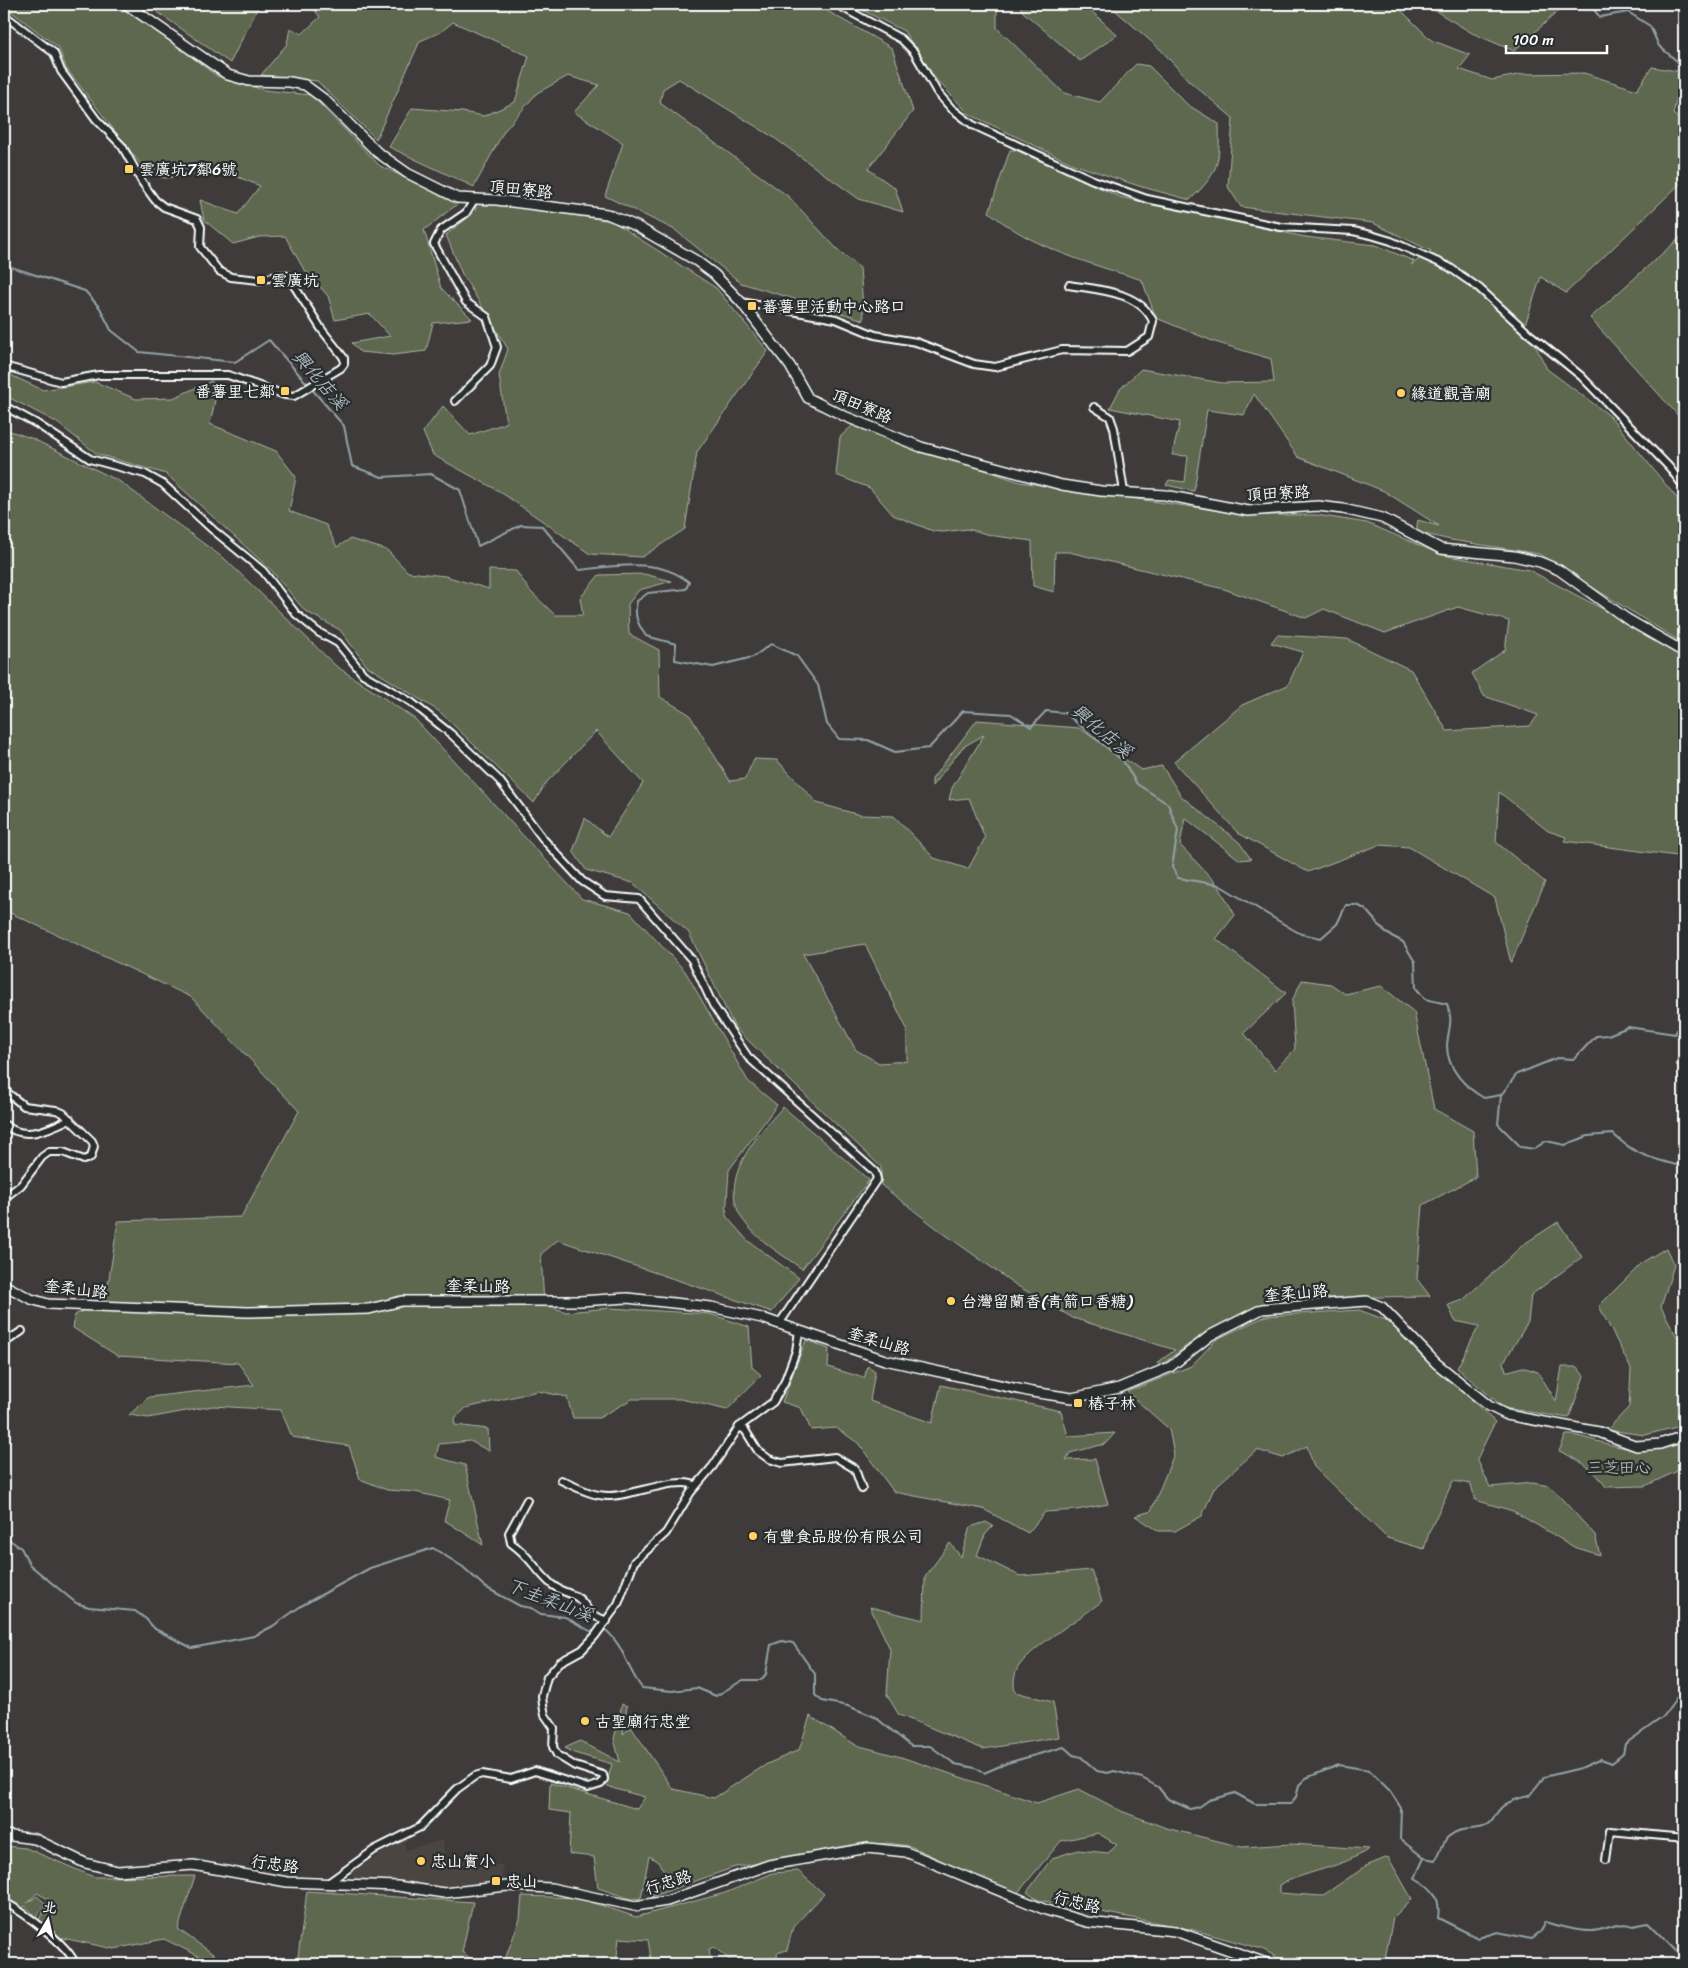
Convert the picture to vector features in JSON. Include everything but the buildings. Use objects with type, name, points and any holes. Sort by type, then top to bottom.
[{"type":"street","name":"頂田寮路","points":[[126,4],[228,75],[248,81],[305,84],[324,99],[377,152],[407,173],[457,198],[497,200],[607,214],[636,226],[695,260],[714,274],[741,302],[790,366],[808,398],[823,407],[922,447],[1062,485],[1165,495],[1248,511],[1318,506],[1343,509],[1382,518],[1441,549],[1514,556],[1540,562],[1559,570],[1627,619],[1684,652]]},
{"type":"street","points":[[836,4],[901,39],[914,52],[937,92],[952,108],[973,125],[1093,180],[1146,199],[1281,227],[1352,231],[1371,235],[1391,241],[1449,267],[1480,288],[1528,333],[1581,376],[1662,460],[1684,487]]},
{"type":"street","points":[[4,16],[54,53],[61,71],[96,119],[122,146],[142,182],[155,200],[164,207],[197,219],[202,227],[200,247],[219,271],[231,277],[259,280],[282,274],[288,276],[294,282],[322,330],[344,358],[344,364],[294,396],[285,395],[228,375],[99,375],[61,382],[4,366]]},
{"type":"street","points":[[455,401],[490,366],[497,347],[487,317],[466,302],[434,244],[440,230],[466,213],[474,200]]},
{"type":"street","points":[[741,302],[836,319],[875,335],[916,342],[974,364],[995,367],[1062,350],[1127,351],[1138,346],[1149,337],[1153,321],[1146,310],[1134,302],[1119,294],[1069,285]]},
{"type":"street","points":[[4,406],[37,424],[90,459],[145,474],[163,484],[212,530],[263,571],[296,614],[318,632],[338,643],[363,674],[411,702],[451,734],[499,780],[544,840],[582,881],[606,896],[639,899],[692,960],[713,1005],[748,1057],[875,1172],[877,1179],[779,1324]]},
{"type":"street","points":[[1094,407],[1110,417],[1114,428],[1124,492]]},
{"type":"street","points":[[4,1090],[24,1106],[56,1110],[70,1119],[92,1141],[94,1146],[91,1157],[84,1160],[63,1152],[49,1152],[42,1156],[21,1184],[4,1198]]},
{"type":"street","points":[[4,1124],[17,1133],[25,1134],[45,1130],[70,1119]]},
{"type":"street","name":"奎柔山路","points":[[4,1285],[48,1304],[247,1312],[369,1309],[402,1301],[580,1301],[627,1298],[712,1307],[779,1324],[886,1360],[1032,1392],[1072,1398],[1119,1388],[1170,1367],[1211,1335],[1262,1309],[1367,1301],[1382,1307],[1436,1363],[1489,1406],[1507,1414],[1599,1432],[1637,1446],[1660,1444],[1684,1436]]},
{"type":"street","points":[[4,1343],[22,1331]]},
{"type":"street","points":[[328,1883],[374,1850],[420,1827],[457,1789],[474,1776],[482,1774],[511,1779],[535,1771],[588,1788],[601,1784],[604,1779],[603,1775],[575,1766],[557,1755],[553,1747],[554,1728],[545,1715],[542,1696],[544,1686],[552,1669],[582,1650],[596,1636],[618,1604],[634,1562],[666,1533],[696,1486],[718,1459],[739,1427],[765,1410],[779,1394],[796,1351],[799,1331]]},
{"type":"street","points":[[739,1427],[745,1430],[758,1452],[769,1459],[782,1463],[835,1457],[855,1469],[862,1489]]},
{"type":"street","points":[[561,1480],[597,1495],[610,1496],[645,1488],[688,1482],[696,1486]]},
{"type":"street","points":[[527,1500],[509,1533],[510,1543],[532,1561],[551,1584],[584,1601],[590,1614],[605,1623]]},
{"type":"street","points":[[1606,1860],[1610,1831],[1684,1838]]},
{"type":"street","name":"行忠路","points":[[4,1835],[35,1840],[85,1863],[118,1871],[181,1864],[287,1882],[397,1886],[444,1893],[507,1886],[552,1888],[634,1906],[666,1901],[769,1865],[868,1848],[878,1849],[906,1852],[968,1876],[1006,1895],[1088,1922],[1175,1931],[1268,1964]]},
{"type":"street","points":[[4,1902],[18,1909],[58,1943],[70,1955],[75,1964]]},
{"type":"shaded area","name":"忠山實小","points":[[403,1840],[406,1850],[443,1840],[445,1858],[503,1865],[501,1883],[446,1889],[407,1883],[354,1880],[352,1872]]},
{"type":"green space","points":[[4,4],[121,4],[217,76],[264,90],[311,95],[380,166],[460,202],[424,230],[441,288],[472,319],[433,323],[426,351],[393,355],[360,352],[352,343],[390,336],[370,314],[335,320],[328,296],[303,268],[285,236],[259,237],[233,244],[204,220],[200,200],[238,214],[260,186],[226,172],[165,178],[149,175],[66,68],[59,48],[4,6]]},
{"type":"green space","points":[[146,4],[262,4],[258,7],[230,63]]},
{"type":"green space","points":[[310,4],[815,4],[892,48],[913,111],[868,169],[895,188],[903,212],[859,199],[773,137],[679,79],[663,89],[660,103],[789,197],[837,249],[860,268],[864,320],[741,283],[675,230],[605,196],[623,143],[574,112],[599,85],[568,76],[537,93],[504,131],[474,187],[389,147],[412,108],[462,112],[484,116],[515,102],[529,56],[453,22],[441,32],[420,41],[376,139],[317,81],[261,75],[287,44],[290,28],[302,34],[320,17]]},
{"type":"green space","points":[[850,4],[997,4],[997,28],[1064,93],[1100,102],[1136,64],[1149,66],[1188,105],[1219,124],[1219,149],[1216,166],[1207,182],[1190,200],[1139,186],[1073,164],[969,114],[930,73],[904,31]]},
{"type":"green space","points":[[1020,4],[1084,4],[1117,35],[1080,61],[1022,11]]},
{"type":"green space","points":[[1108,4],[1395,4],[1431,40],[1470,55],[1459,69],[1492,80],[1523,74],[1584,73],[1637,90],[1652,67],[1683,72],[1673,114],[1684,123],[1684,180],[1566,293],[1541,277],[1525,325],[1547,369],[1610,416],[1684,507],[1684,644],[1539,554],[1451,540],[1416,532],[1418,520],[1439,526],[1384,491],[1298,457],[1254,394],[1244,415],[1207,410],[1194,491],[1166,485],[1169,480],[1185,482],[1188,456],[1172,455],[1180,422],[1110,408],[1120,389],[1141,369],[1222,383],[1274,382],[1271,359],[1215,342],[1156,318],[1142,280],[1082,261],[1042,245],[1006,225],[989,212],[1010,150],[1016,150],[1120,197],[1305,237],[1375,245],[1414,261],[1411,265],[1431,251],[1373,223],[1241,207],[1228,187],[1233,118],[1189,81],[1161,50]]},
{"type":"green space","points":[[1424,4],[1566,4],[1514,51],[1472,33]]},
{"type":"green space","points":[[477,200],[612,221],[716,288],[768,351],[697,452],[685,529],[642,557],[590,554],[499,491],[433,455],[423,432],[443,406],[470,435],[506,423],[499,375],[508,349],[462,274],[446,235],[475,212]]},
{"type":"green space","points":[[1684,234],[1684,422],[1590,318]]},
{"type":"green space","points":[[4,372],[43,390],[95,382],[136,399],[173,398],[211,381],[218,386],[210,424],[276,451],[296,477],[289,511],[326,525],[337,547],[350,539],[387,550],[408,572],[445,576],[489,589],[489,570],[516,571],[530,591],[555,615],[583,615],[580,598],[599,575],[644,574],[672,581],[639,590],[628,604],[629,634],[659,650],[660,697],[689,714],[730,781],[745,779],[754,759],[777,760],[817,803],[860,815],[894,816],[934,858],[968,869],[985,838],[969,798],[949,800],[952,788],[984,735],[963,747],[932,786],[932,779],[977,720],[1079,728],[1141,770],[1162,766],[1181,796],[1239,842],[1251,859],[1240,860],[1185,818],[1180,845],[1218,885],[1235,915],[1216,939],[1286,993],[1244,1033],[1275,1070],[1295,1049],[1292,1001],[1302,980],[1331,984],[1345,994],[1381,986],[1414,1012],[1434,1109],[1473,1131],[1476,1177],[1423,1205],[1417,1279],[1430,1296],[1323,1298],[1262,1305],[1189,1344],[1160,1366],[1157,1363],[1175,1350],[1073,1318],[1016,1285],[939,1230],[881,1185],[881,1167],[735,1028],[689,933],[633,883],[586,870],[573,851],[585,818],[608,837],[643,783],[596,731],[546,783],[534,803],[440,712],[367,666],[340,630],[305,611],[271,570],[166,474],[97,454],[56,422],[4,395]],"holes":[[[865,944],[907,1029],[907,1061],[879,1063],[856,1050],[803,954]]]},
{"type":"green space","points":[[853,425],[1020,482],[1248,515],[1317,515],[1367,523],[1442,555],[1529,570],[1684,652],[1684,857],[1564,841],[1566,837],[1548,831],[1499,792],[1496,842],[1545,882],[1511,963],[1495,898],[1409,847],[1379,845],[1308,872],[1238,833],[1174,762],[1242,705],[1288,685],[1303,652],[1271,643],[1277,635],[1347,639],[1411,670],[1447,731],[1530,726],[1538,715],[1484,696],[1472,673],[1505,650],[1509,621],[1458,607],[1385,633],[1324,609],[1306,618],[1224,589],[1069,552],[1055,552],[1054,592],[1033,586],[1032,541],[995,536],[967,529],[943,532],[933,531],[893,515],[870,488],[836,475],[840,437]]},
{"type":"green space","points":[[4,429],[31,438],[119,481],[226,560],[336,666],[415,719],[582,899],[630,912],[685,971],[748,1081],[777,1105],[729,1170],[726,1216],[747,1240],[799,1278],[772,1312],[558,1240],[541,1254],[544,1304],[566,1312],[610,1308],[710,1314],[749,1327],[752,1367],[761,1375],[727,1410],[681,1399],[632,1399],[599,1418],[573,1418],[567,1397],[538,1391],[466,1408],[454,1419],[455,1425],[488,1429],[489,1451],[470,1441],[439,1444],[436,1457],[465,1465],[483,1545],[444,1520],[450,1500],[415,1492],[387,1490],[360,1479],[349,1446],[292,1437],[281,1410],[213,1406],[148,1418],[129,1415],[149,1397],[254,1385],[238,1363],[118,1356],[73,1328],[75,1315],[106,1298],[118,1221],[241,1217],[299,1111],[191,997],[4,910]]},
{"type":"green space","points":[[1684,1049],[1684,1069],[1676,1065],[1681,1050]]},
{"type":"green space","points":[[783,1107],[869,1180],[802,1269],[755,1234],[743,1220],[736,1205],[734,1189],[743,1159],[762,1131]]},
{"type":"green space","points":[[1558,1222],[1582,1257],[1531,1295],[1528,1322],[1504,1362],[1506,1372],[1522,1367],[1538,1372],[1556,1401],[1562,1367],[1577,1367],[1584,1376],[1569,1418],[1504,1408],[1457,1368],[1479,1326],[1455,1321],[1448,1305],[1463,1300],[1524,1244]]},
{"type":"green space","points":[[1666,1248],[1674,1265],[1661,1307],[1676,1335],[1684,1343],[1684,1425],[1645,1435],[1607,1430],[1629,1407],[1631,1369],[1599,1306],[1643,1262]]},
{"type":"green space","points":[[1359,1310],[1386,1320],[1495,1422],[1477,1459],[1490,1487],[1532,1483],[1550,1486],[1595,1535],[1600,1555],[1574,1547],[1513,1511],[1475,1500],[1471,1484],[1453,1481],[1430,1530],[1424,1549],[1387,1538],[1314,1467],[1307,1446],[1283,1458],[1257,1450],[1214,1488],[1202,1516],[1175,1531],[1159,1531],[1135,1516],[1151,1511],[1174,1454],[1169,1429],[1127,1392],[1191,1366],[1217,1339],[1266,1316]]},
{"type":"green space","points":[[806,1340],[829,1349],[828,1367],[864,1378],[868,1366],[875,1371],[870,1401],[932,1423],[941,1385],[1061,1411],[1068,1436],[1115,1433],[1105,1444],[1070,1453],[1066,1460],[1095,1459],[1108,1504],[1077,1510],[1045,1512],[1028,1533],[983,1509],[894,1492],[858,1443],[836,1428],[811,1430],[801,1408],[782,1402]]},
{"type":"green space","name":"三芝田心","points":[[1566,1435],[1574,1435],[1616,1446],[1641,1450],[1684,1443],[1684,1468],[1645,1486],[1606,1487],[1586,1465],[1559,1451]]},
{"type":"green space","points":[[986,1522],[993,1526],[985,1535],[977,1555],[1020,1576],[1091,1570],[1102,1601],[1036,1649],[1019,1666],[1016,1672],[1015,1692],[1053,1702],[1059,1737],[983,1749],[899,1715],[887,1695],[890,1649],[870,1607],[924,1620],[925,1577],[950,1543],[961,1557],[970,1527]]},
{"type":"green space","points":[[622,1704],[627,1706],[623,1734],[631,1727],[673,1789],[714,1798],[767,1764],[799,1750],[810,1716],[856,1745],[901,1757],[1037,1803],[1079,1789],[1121,1811],[1166,1828],[1242,1847],[1291,1844],[1369,1849],[1348,1861],[1279,1885],[1279,1893],[1322,1896],[1366,1866],[1388,1857],[1412,1899],[1393,1918],[1384,1964],[1290,1964],[1262,1949],[1190,1929],[1038,1900],[1027,1892],[1052,1858],[1078,1850],[1108,1853],[1117,1845],[1098,1833],[1061,1841],[1016,1895],[910,1846],[887,1843],[735,1867],[651,1897],[657,1885],[670,1879],[658,1862],[649,1856],[641,1898],[631,1899],[598,1888],[594,1857],[569,1854],[571,1813],[549,1810],[550,1783],[637,1809],[645,1797],[606,1785],[612,1764],[574,1753],[565,1748],[580,1741],[620,1762],[614,1739]]},
{"type":"green space","points":[[4,1846],[26,1848],[94,1877],[195,1876],[178,1929],[227,1964],[215,1964],[164,1939],[114,1949],[58,1937],[38,1921],[50,1900],[37,1893],[27,1903],[37,1896],[46,1904],[36,1917],[25,1906],[22,1909],[4,1899]]},
{"type":"green space","points":[[798,1871],[824,1894],[793,1927],[787,1950],[777,1953],[778,1964],[735,1964],[714,1947],[709,1949],[711,1964],[652,1964],[648,1940],[619,1938],[616,1964],[297,1964],[307,1891],[473,1902],[462,1952],[475,1962],[504,1962],[520,1919],[522,1896],[579,1898],[636,1917],[725,1893],[773,1873]]},
{"type":"waterway","points":[[1589,4],[1600,17],[1628,12],[1650,26],[1659,46],[1684,67]]},
{"type":"waterway","name":"興化店溪","points":[[4,259],[8,266],[85,291],[100,308],[111,330],[139,352],[235,362],[269,340],[344,426],[352,466],[382,477],[431,474],[460,490],[478,546],[521,525],[542,526],[579,570],[636,565],[664,569],[677,574],[689,582],[686,589],[648,593],[637,601],[637,619],[646,636],[676,644],[675,660],[713,667],[753,657],[771,644],[797,656],[818,685],[827,724],[839,739],[868,740],[895,752],[929,748],[963,711],[1011,714],[1031,727],[1046,711],[1065,713],[1123,761],[1137,784],[1168,804],[1178,830],[1172,867],[1178,878],[1219,885],[1301,934],[1321,938],[1337,924],[1346,905],[1357,905],[1365,909],[1386,933],[1403,942],[1415,962],[1416,988],[1425,999],[1447,1004],[1450,1020],[1447,1046],[1450,1062],[1454,1070],[1464,1083],[1484,1098],[1501,1095],[1517,1074],[1557,1058],[1574,1059],[1596,1036],[1608,1035],[1628,1027],[1675,1034],[1684,1015]]},
{"type":"waterway","points":[[1501,1095],[1498,1124],[1521,1147],[1534,1149],[1546,1141],[1565,1145],[1588,1136],[1613,1134],[1628,1147],[1650,1157],[1676,1165],[1684,1161]]},
{"type":"waterway","name":"下圭柔山溪","points":[[4,1536],[21,1548],[30,1565],[76,1603],[89,1607],[135,1611],[155,1629],[192,1648],[254,1636],[273,1626],[301,1606],[370,1568],[433,1548],[463,1567],[485,1587],[520,1606],[531,1608],[541,1614],[565,1617],[590,1631],[596,1631]]},
{"type":"waterway","name":"下圭柔山溪","points":[[601,1631],[606,1630],[612,1636],[642,1688],[672,1691],[697,1688],[716,1696],[743,1680],[761,1680],[766,1674],[771,1645],[782,1641],[793,1643],[815,1674],[815,1695],[822,1701],[848,1706],[875,1717],[911,1746],[930,1746],[955,1764],[975,1768],[984,1773],[1007,1763],[1064,1747],[1073,1755],[1081,1757],[1097,1771],[1108,1773],[1114,1771],[1142,1778],[1158,1787],[1168,1799],[1190,1809],[1199,1807],[1209,1800],[1235,1793],[1255,1804],[1290,1804],[1296,1797],[1299,1785],[1306,1778],[1339,1765],[1369,1770],[1390,1791],[1401,1808],[1400,1839],[1424,1858],[1415,1878],[1427,1886],[1437,1899],[1438,1918],[1478,1938],[1498,1932],[1531,1939],[1539,1933],[1545,1922],[1591,1931],[1623,1924],[1633,1926],[1648,1923],[1684,1959]]},
{"type":"waterway","points":[[1424,1858],[1435,1860],[1446,1839],[1452,1834],[1460,1830],[1482,1827],[1489,1824],[1503,1806],[1517,1799],[1529,1796],[1544,1777],[1581,1768],[1601,1759],[1612,1763],[1623,1754],[1625,1744],[1663,1717],[1677,1698],[1684,1694]]},
{"type":"place","name":"雲廣坑7鄰6號","points":[[129,169]]},
{"type":"place","name":"雲廣坑","points":[[261,280]]},
{"type":"place","name":"蕃薯里活動中心路口","points":[[752,306]]},
{"type":"place","name":"番薯里七鄰","points":[[285,391]]},
{"type":"place","name":"緣道觀音廟","points":[[1401,393]]},
{"type":"place","name":"台灣留蘭香(青箭口香糖)","points":[[951,1301]]},
{"type":"place","name":"樁子林","points":[[1078,1403]]},
{"type":"place","name":"有豐食品股份有限公司","points":[[753,1536]]},
{"type":"place","name":"古聖廟行忠堂","points":[[585,1721]]},
{"type":"place","name":"忠山實小","points":[[421,1861]]},
{"type":"place","name":"忠山","points":[[496,1881]]}]
